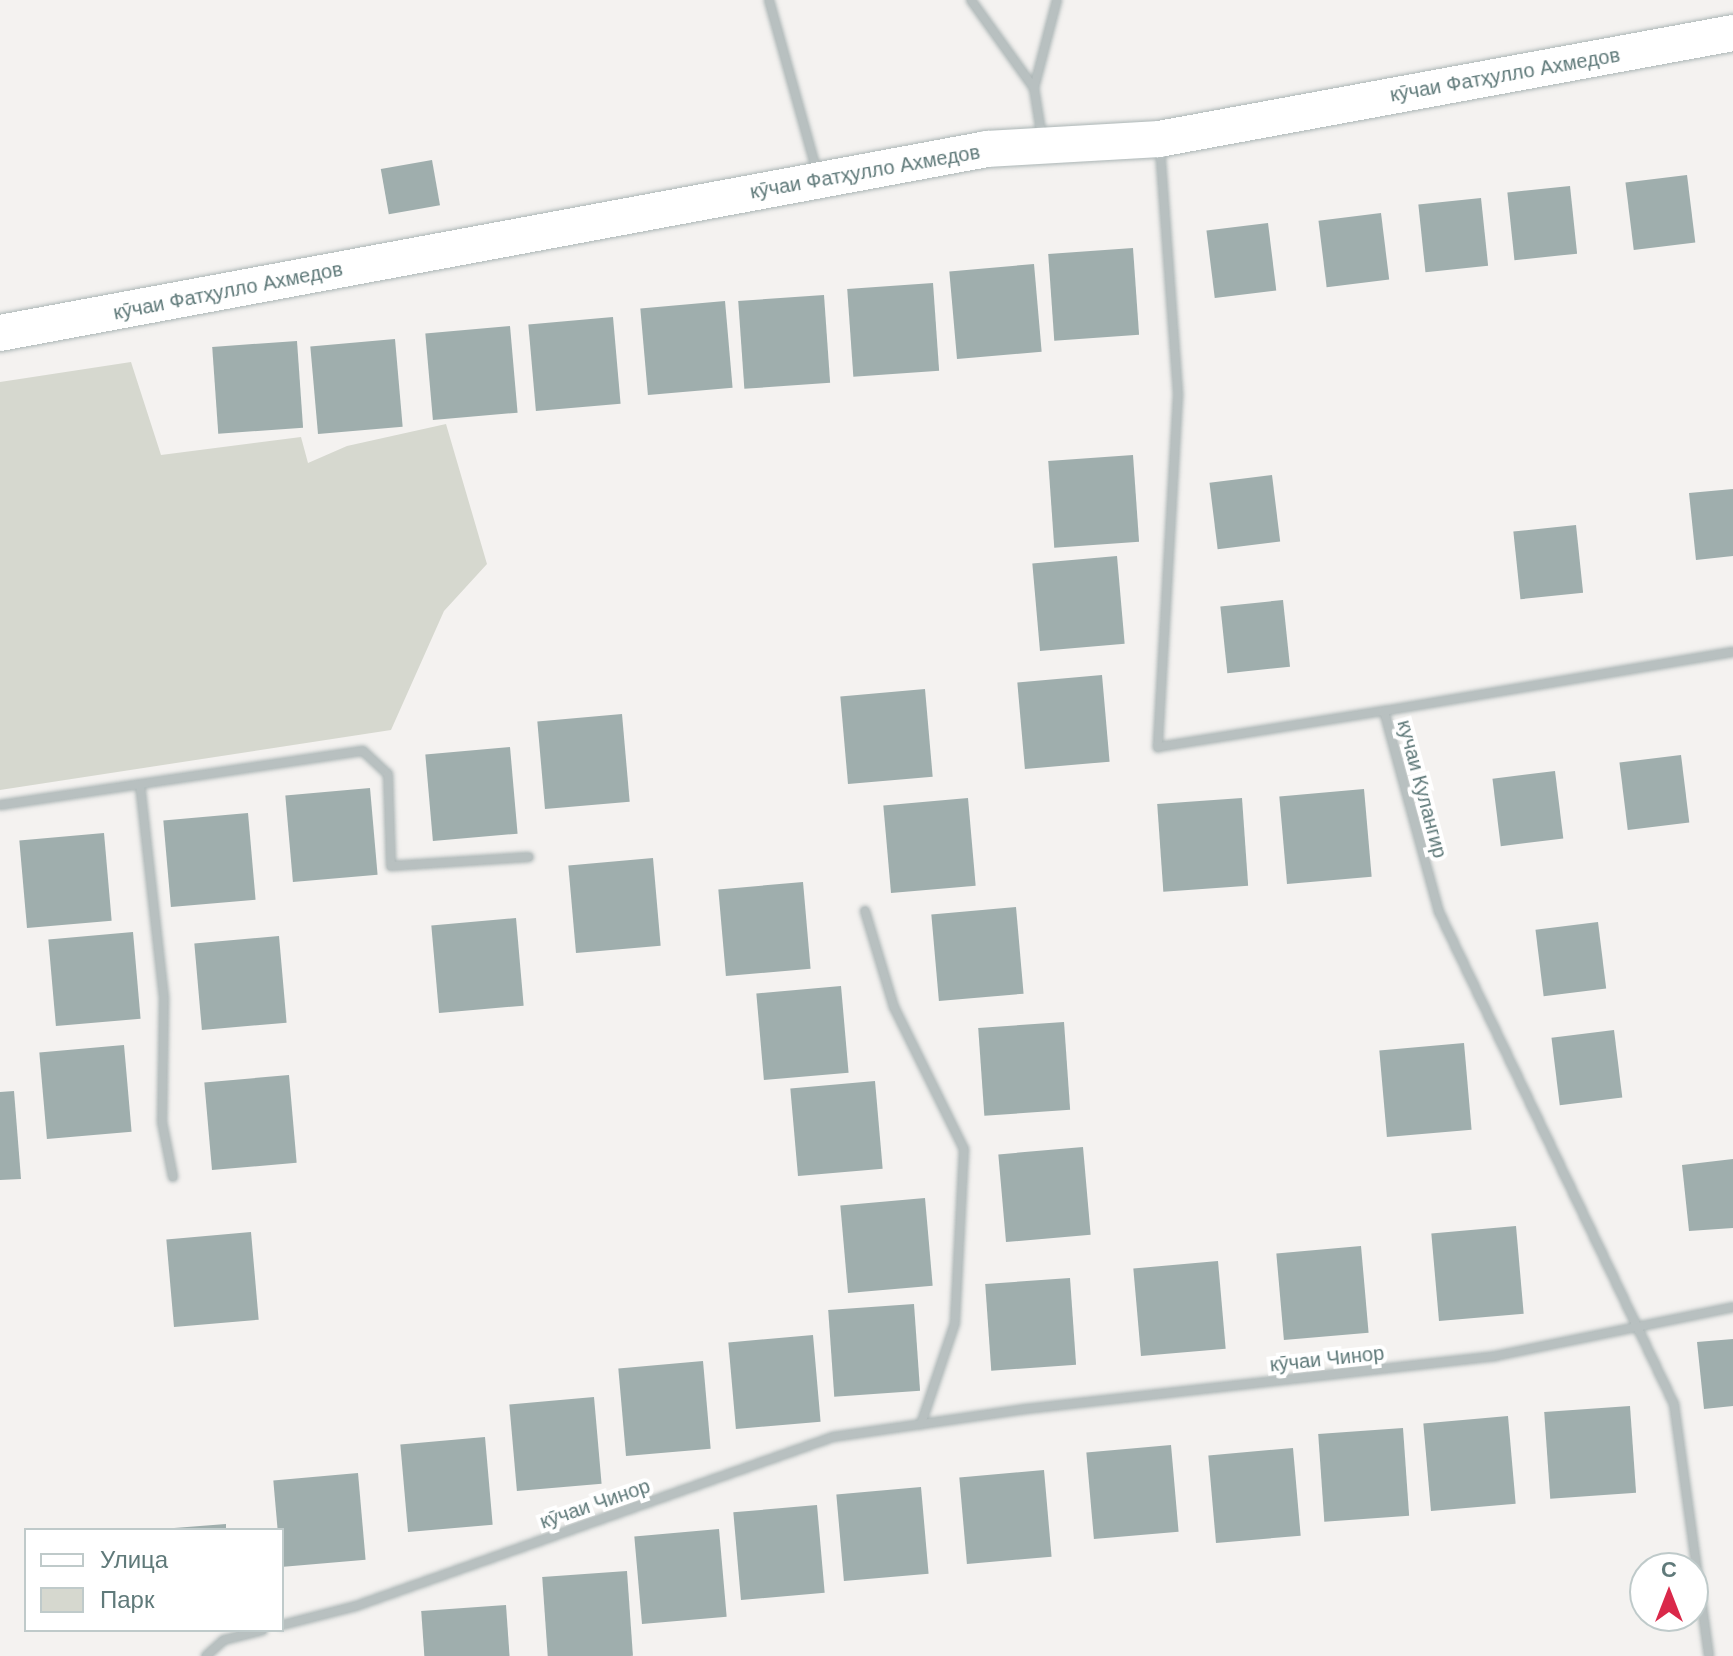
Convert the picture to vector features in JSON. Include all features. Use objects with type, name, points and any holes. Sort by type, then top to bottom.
[{"type":"main road","name":"кӯчаи Фатҳулло Ахмедов","points":[[0,333],[819,180],[1043,144],[1159,139],[1733,33]]},
{"type":"street","points":[[769,0],[819,180]]},
{"type":"street","points":[[971,0],[1034,88]]},
{"type":"street","points":[[1043,144],[1034,88],[1057,0]]},
{"type":"street","name":"кучаи Кулангир","points":[[1159,139],[1178,395],[1158,747],[1384,711],[1439,912],[1632,1324],[1674,1404],[1709,1656]]},
{"type":"street","points":[[1384,711],[1733,652]]},
{"type":"street","points":[[0,805],[363,751],[388,774],[391,866],[529,857]]},
{"type":"street","points":[[140,784],[164,999],[162,1122],[173,1177]]},
{"type":"street","points":[[865,911],[894,1007],[964,1149],[955,1323],[921,1424]]},
{"type":"street","name":"кӯчаи Чинор","points":[[284,1624],[356,1606],[833,1437],[1495,1356],[1632,1324],[1733,1307]]},
{"type":"street","points":[[206,1656],[224,1640],[255,1632]]},
{"type":"green space","points":[[131,362],[161,455],[301,437],[308,463],[347,446],[446,424],[487,564],[444,611],[391,730],[0,790],[0,382]]},
{"type":"building","points":[[432,160],[440,205],[389,214],[381,169]]},
{"type":"building","points":[[1687,175],[1695,242],[1634,250],[1625,183]]},
{"type":"building","points":[[1570,186],[1577,254],[1514,260],[1507,193]]},
{"type":"building","points":[[1481,198],[1488,266],[1425,272],[1418,205]]},
{"type":"building","points":[[1381,213],[1389,280],[1327,287],[1318,221]]},
{"type":"building","points":[[1268,223],[1276,290],[1215,298],[1206,231]]},
{"type":"building","points":[[1133,248],[1139,335],[1054,341],[1048,254]]},
{"type":"building","points":[[1034,264],[1042,352],[957,359],[949,271]]},
{"type":"building","points":[[933,283],[939,371],[853,377],[847,289]]},
{"type":"building","points":[[824,295],[830,383],[744,389],[738,301]]},
{"type":"building","points":[[725,301],[733,388],[648,395],[640,308]]},
{"type":"building","points":[[613,317],[621,404],[536,411],[528,324]]},
{"type":"building","points":[[510,326],[518,413],[433,420],[425,333]]},
{"type":"building","points":[[395,339],[403,427],[318,434],[310,346]]},
{"type":"building","points":[[297,341],[303,428],[218,434],[212,347]]},
{"type":"building","points":[[1133,455],[1139,542],[1054,548],[1048,461]]},
{"type":"building","points":[[1272,475],[1280,542],[1218,549],[1209,483]]},
{"type":"building","points":[[1733,489],[1733,556],[1696,560],[1689,493]]},
{"type":"building","points":[[1576,525],[1583,593],[1520,599],[1513,532]]},
{"type":"building","points":[[1117,556],[1125,644],[1040,651],[1032,563]]},
{"type":"building","points":[[1283,600],[1290,667],[1227,673],[1220,607]]},
{"type":"building","points":[[1102,675],[1110,762],[1025,769],[1017,682]]},
{"type":"building","points":[[925,689],[933,777],[848,784],[840,696]]},
{"type":"building","points":[[622,714],[630,802],[545,809],[537,721]]},
{"type":"building","points":[[510,747],[518,834],[433,841],[425,754]]},
{"type":"building","points":[[1681,755],[1689,822],[1628,830],[1619,763]]},
{"type":"building","points":[[1555,771],[1563,838],[1501,846],[1492,779]]},
{"type":"building","points":[[370,788],[378,875],[293,882],[285,795]]},
{"type":"building","points":[[1364,789],[1372,877],[1287,884],[1279,796]]},
{"type":"building","points":[[968,798],[976,886],[891,893],[883,805]]},
{"type":"building","points":[[1242,798],[1248,886],[1163,892],[1157,804]]},
{"type":"building","points":[[248,813],[256,900],[171,907],[163,820]]},
{"type":"building","points":[[104,833],[112,921],[27,928],[19,840]]},
{"type":"building","points":[[653,858],[661,946],[576,953],[568,865]]},
{"type":"building","points":[[803,882],[811,969],[726,976],[718,889]]},
{"type":"building","points":[[1016,907],[1024,994],[939,1001],[931,914]]},
{"type":"building","points":[[516,918],[524,1006],[439,1013],[431,925]]},
{"type":"building","points":[[1598,922],[1606,989],[1544,996],[1535,930]]},
{"type":"building","points":[[133,932],[141,1019],[56,1026],[48,939]]},
{"type":"building","points":[[279,936],[287,1023],[202,1030],[194,943]]},
{"type":"building","points":[[841,986],[849,1073],[764,1080],[756,993]]},
{"type":"building","points":[[1064,1022],[1070,1110],[984,1116],[978,1028]]},
{"type":"building","points":[[1614,1030],[1622,1097],[1560,1105],[1551,1038]]},
{"type":"building","points":[[1464,1043],[1472,1130],[1387,1137],[1379,1050]]},
{"type":"building","points":[[124,1045],[132,1132],[47,1139],[39,1052]]},
{"type":"building","points":[[289,1075],[297,1163],[212,1170],[204,1082]]},
{"type":"building","points":[[875,1081],[883,1169],[798,1176],[790,1088]]},
{"type":"building","points":[[14,1091],[21,1179],[0,1180],[0,1092]]},
{"type":"building","points":[[1083,1147],[1091,1235],[1006,1242],[998,1154]]},
{"type":"building","points":[[1733,1159],[1733,1228],[1689,1231],[1682,1165]]},
{"type":"building","points":[[925,1198],[933,1286],[848,1293],[840,1205]]},
{"type":"building","points":[[1516,1226],[1524,1314],[1439,1321],[1431,1233]]},
{"type":"building","points":[[251,1232],[259,1320],[174,1327],[166,1239]]},
{"type":"building","points":[[1361,1246],[1369,1333],[1284,1340],[1276,1253]]},
{"type":"building","points":[[1218,1261],[1226,1349],[1141,1356],[1133,1268]]},
{"type":"building","points":[[1070,1278],[1076,1365],[991,1371],[985,1284]]},
{"type":"building","points":[[914,1304],[920,1391],[834,1397],[828,1310]]},
{"type":"building","points":[[813,1335],[821,1422],[736,1429],[728,1342]]},
{"type":"building","points":[[1733,1339],[1733,1406],[1704,1409],[1697,1342]]},
{"type":"building","points":[[703,1361],[711,1449],[626,1456],[618,1368]]},
{"type":"building","points":[[594,1397],[602,1484],[517,1491],[509,1404]]},
{"type":"building","points":[[1630,1406],[1636,1493],[1550,1499],[1544,1412]]},
{"type":"building","points":[[1508,1416],[1516,1504],[1431,1511],[1423,1423]]},
{"type":"building","points":[[1403,1428],[1409,1516],[1324,1522],[1318,1434]]},
{"type":"building","points":[[485,1437],[493,1525],[408,1532],[400,1444]]},
{"type":"building","points":[[1171,1445],[1179,1532],[1094,1539],[1086,1452]]},
{"type":"building","points":[[1293,1448],[1301,1536],[1216,1543],[1208,1455]]},
{"type":"building","points":[[1044,1470],[1052,1557],[967,1564],[959,1477]]},
{"type":"building","points":[[358,1473],[366,1560],[284,1567],[284,1528],[277,1528],[273,1480]]},
{"type":"building","points":[[921,1487],[929,1574],[844,1581],[836,1494]]},
{"type":"building","points":[[817,1505],[825,1593],[741,1600],[733,1512]]},
{"type":"building","points":[[226,1524],[226,1528],[174,1528]]},
{"type":"building","points":[[719,1529],[727,1617],[642,1624],[634,1536]]},
{"type":"building","points":[[627,1571],[633,1656],[548,1656],[542,1577]]},
{"type":"building","points":[[506,1605],[510,1656],[424,1656],[421,1611]]}]
